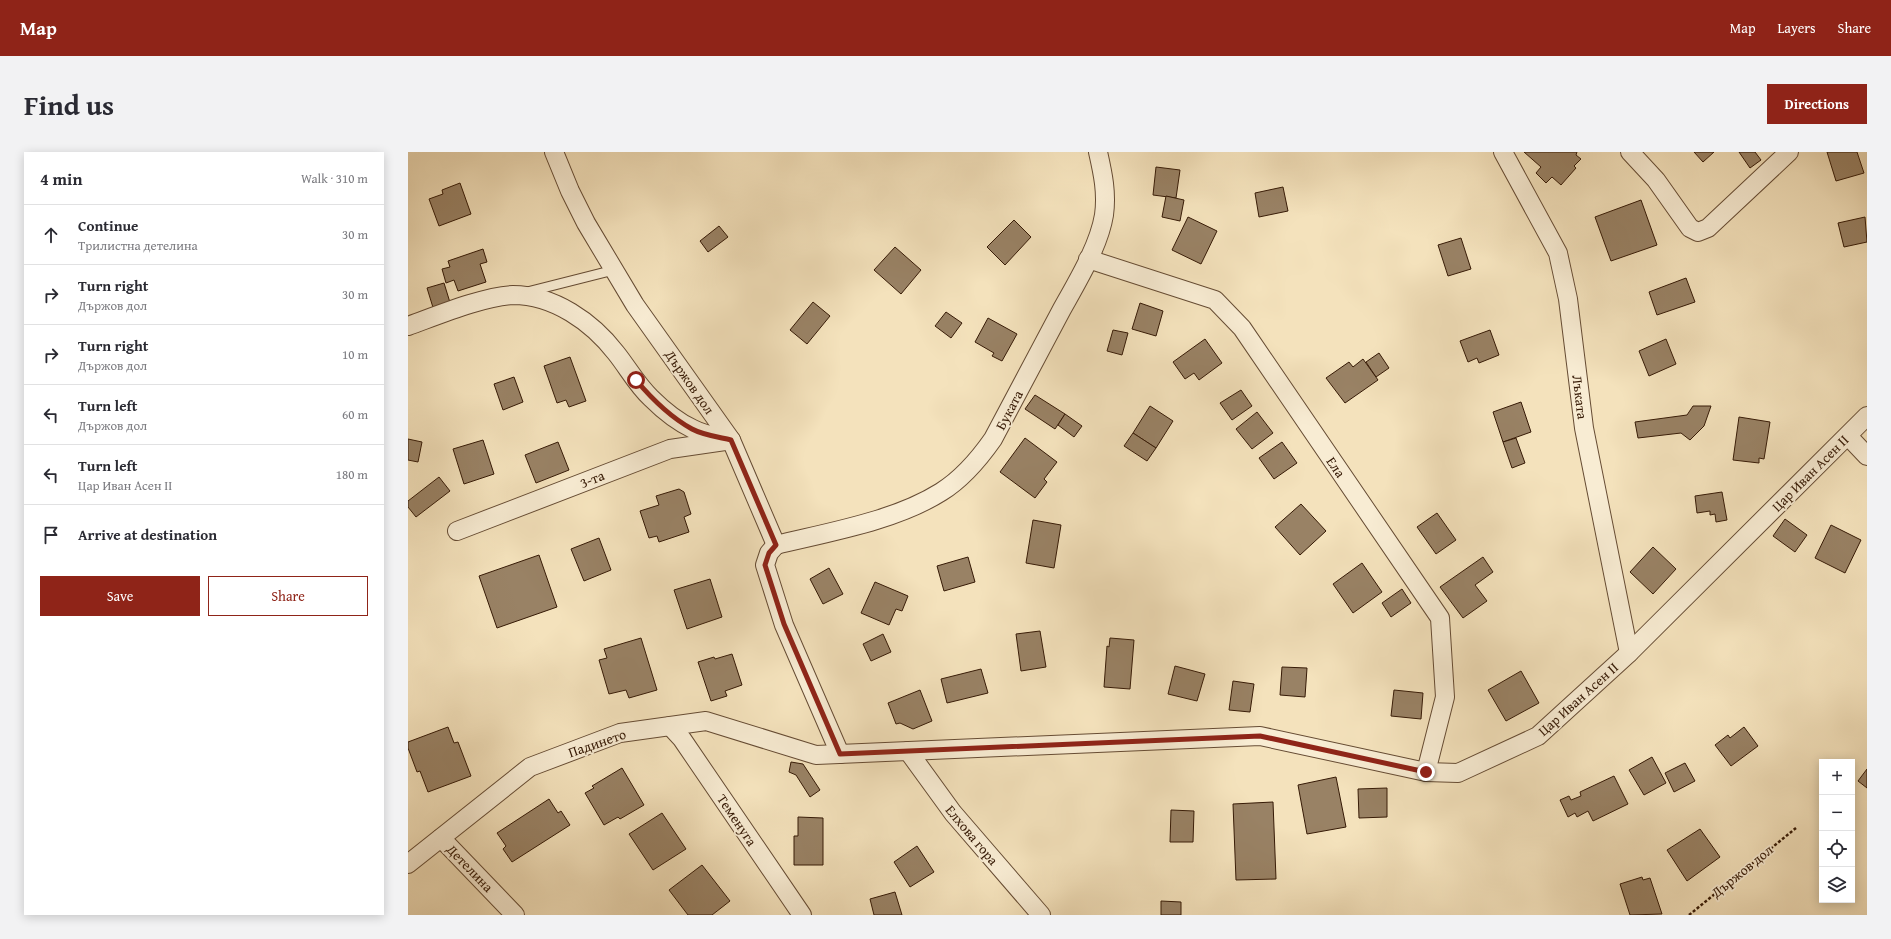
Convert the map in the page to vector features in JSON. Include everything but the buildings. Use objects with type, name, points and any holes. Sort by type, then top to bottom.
[{"type":"street","name":"Държов дол","points":[[554,152],[570,191],[635,305],[731,440],[776,545]]},
{"type":"street","name":"Буката","points":[[776,545],[888,516],[941,492],[966,472],[981,457],[993,438],[1088,259],[1097,238],[1104,217],[1106,198],[1105,178],[1098,152]]},
{"type":"street","name":"Лъката","points":[[1503,152],[1558,253],[1568,300],[1584,428],[1629,653]]},
{"type":"street","points":[[1630,152],[1656,180],[1690,228],[1698,232],[1708,228],[1789,152]]},
{"type":"street","name":"Ела","points":[[1088,259],[1215,300],[1242,328],[1440,618],[1445,697],[1426,772]]},
{"type":"street","points":[[408,326],[478,302],[514,295],[536,298],[576,315],[593,328],[616,352],[651,398],[673,416],[693,429],[731,440]]},
{"type":"street","name":"Цар Иван Асен II","points":[[840,754],[1260,736],[1426,772],[1458,773],[1538,736],[1629,653],[1867,416]]},
{"type":"street","points":[[1848,436],[1867,456]]},
{"type":"street","name":"3-та","points":[[457,531],[670,449],[731,440]]},
{"type":"street","points":[[776,545],[769,553],[765,565],[784,624],[840,754]]},
{"type":"street","name":"Падинето","points":[[408,864],[530,767],[620,733],[706,721],[816,755],[840,754]]},
{"type":"street","name":"Теменуга","points":[[670,726],[682,739],[802,915]]},
{"type":"street","name":"Елхова гора","points":[[908,751],[953,813],[1040,915]]},
{"type":"street","name":"Детелина","points":[[441,838],[515,915]]},
{"type":"lane","points":[[514,295],[614,270]]},
{"type":"path","name":"Държов дол","points":[[1689,915],[1796,828]]},
{"type":"route","points":[[636,380],[651,398],[673,416],[693,429],[731,440],[776,545],[769,553],[765,565],[784,624],[840,754],[1260,736],[1426,772]]}]
